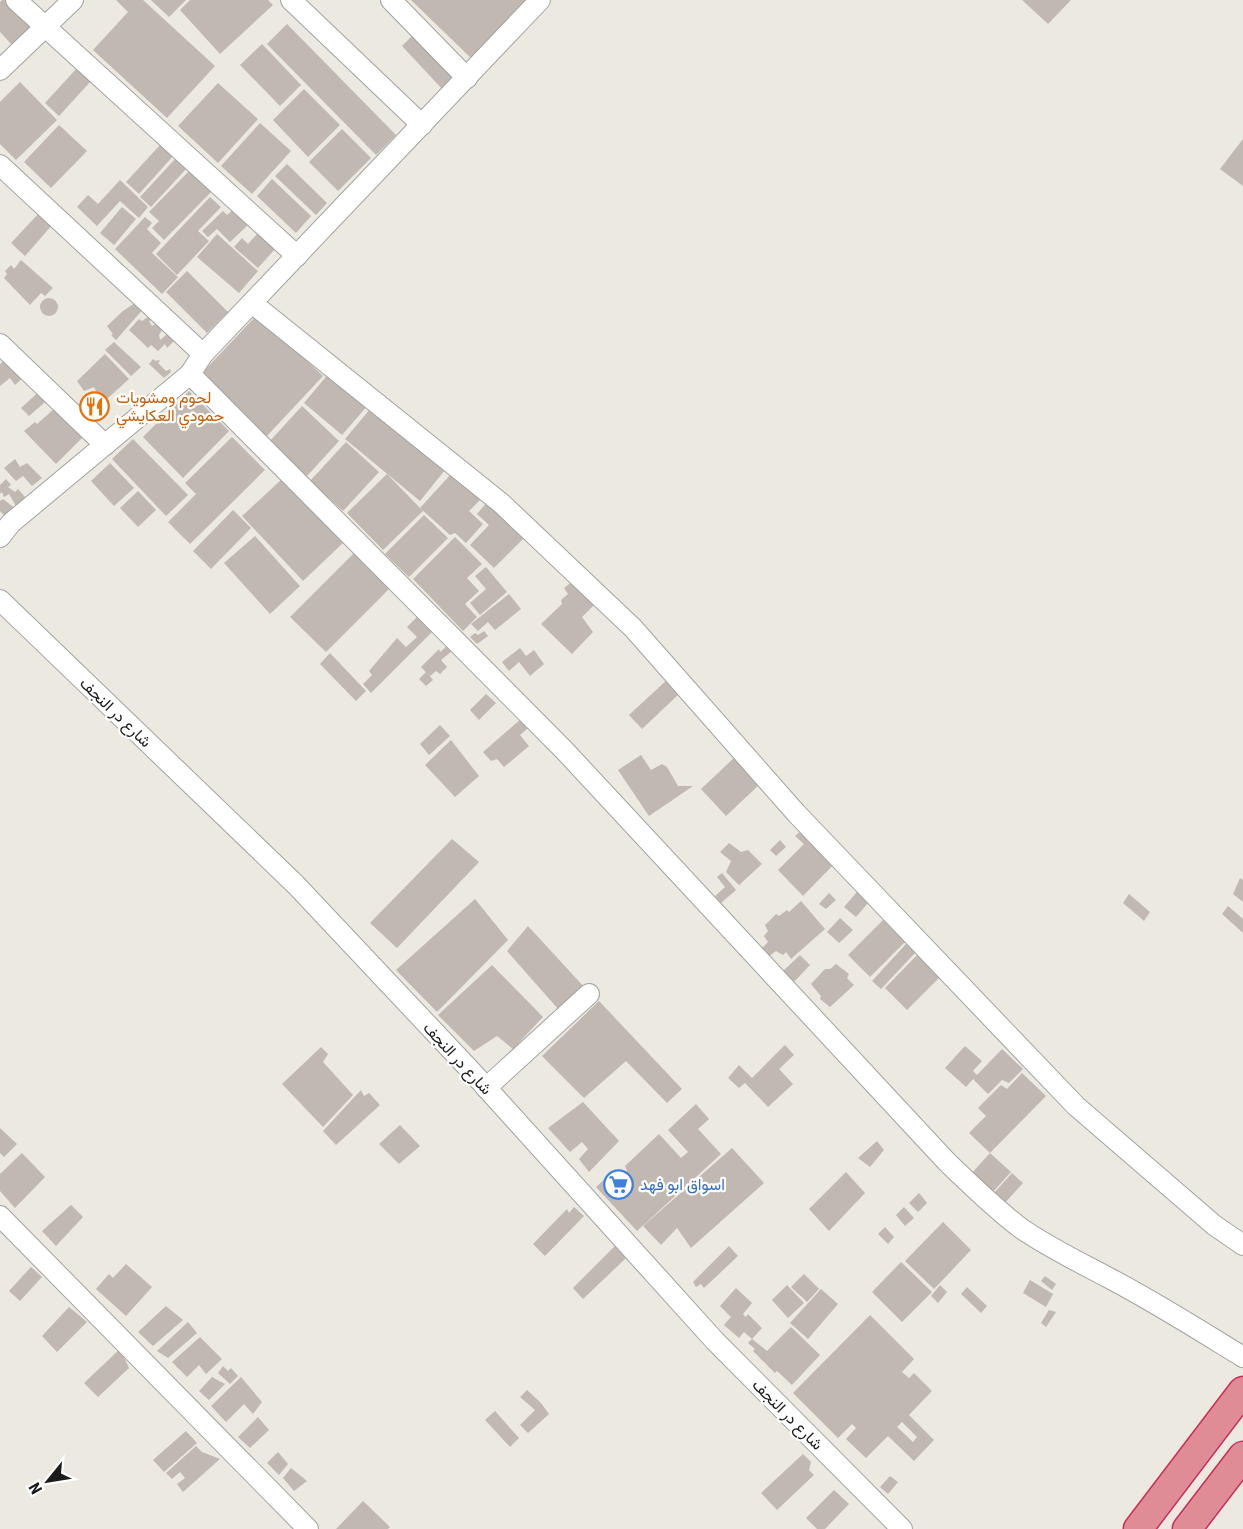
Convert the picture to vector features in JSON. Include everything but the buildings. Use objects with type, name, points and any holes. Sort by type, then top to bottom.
[{"type":"highway","points":[[1138,1529],[1243,1391]]},
{"type":"highway","points":[[1187,1529],[1243,1456]]},
{"type":"street","points":[[16,0],[297,256]]},
{"type":"street","points":[[0,70],[74,0]]},
{"type":"street","points":[[291,0],[422,125]]},
{"type":"street","points":[[391,0],[466,78]]},
{"type":"street","points":[[1,534],[10,523],[190,374],[203,354],[540,0]]},
{"type":"street","points":[[0,165],[203,354]]},
{"type":"street","points":[[252,303],[501,502],[609,604],[633,628],[796,813],[1076,1106],[1214,1225],[1243,1245]]},
{"type":"street","points":[[0,344],[105,445]]},
{"type":"street","points":[[190,374],[564,750],[947,1162],[986,1200],[1021,1228],[1066,1257],[1173,1314],[1243,1357]]},
{"type":"street","name":"شارع در النجف","points":[[0,600],[296,885],[486,1088],[715,1341],[902,1529]]},
{"type":"street","points":[[486,1088],[589,994]]},
{"type":"street","points":[[0,1216],[308,1529]]},
{"type":"place","name":"لحوم ومشويات حمودي العكايشي","points":[[95,406]]},
{"type":"place","name":"اسواق ابو فهد","points":[[619,1184]]}]
